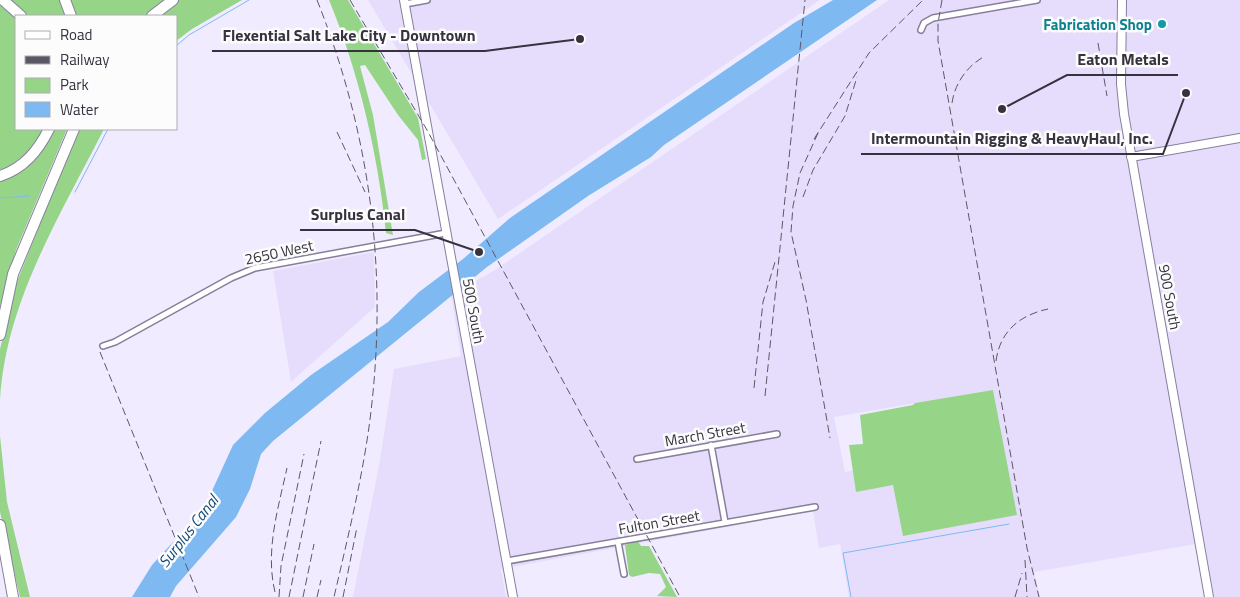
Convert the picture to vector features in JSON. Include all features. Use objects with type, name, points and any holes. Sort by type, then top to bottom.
[{"type":"highway","points":[[3,0],[20,15]]},
{"type":"highway","points":[[65,0],[71,15]]},
{"type":"highway","points":[[153,15],[174,0]]},
{"type":"highway","points":[[0,176],[24,164],[41,146],[49,130]]},
{"type":"highway","points":[[0,335],[13,274],[73,130]]},
{"type":"highway","points":[[0,525],[12,597]]},
{"type":"highway","points":[[0,554],[12,597]]},
{"type":"street","points":[[405,2],[427,0]]},
{"type":"street","points":[[921,30],[924,23],[933,18],[1037,0]]},
{"type":"street","name":"900 South","points":[[1122,0],[1122,95],[1131,157],[1208,597]]},
{"type":"street","name":"500 South","points":[[405,2],[513,597]]},
{"type":"street","points":[[1131,157],[1240,138]]},
{"type":"street","name":"2650 West","points":[[103,346],[115,342],[230,278],[255,268],[446,233]]},
{"type":"street","name":"March Street","points":[[637,459],[777,434]]},
{"type":"street","points":[[712,445],[725,522]]},
{"type":"street","name":"Fulton Street","points":[[506,562],[815,507]]},
{"type":"street","points":[[618,542],[624,574]]},
{"type":"shaded area","points":[[368,0],[820,0],[498,219]]},
{"type":"shaded area","points":[[889,0],[1240,0],[1240,597],[1205,597],[1196,544],[1034,572],[1040,597],[849,597],[840,544],[819,548],[813,511],[501,569],[506,597],[353,597],[380,460],[394,369],[461,356],[451,295],[495,270]],"holes":[[[993,390],[1015,511],[891,463],[845,472],[834,417]]]},
{"type":"shaded area","points":[[374,252],[375,307],[291,382],[273,271]]},
{"type":"green space","points":[[7,0],[63,0],[69,15],[23,15]]},
{"type":"green space","points":[[69,0],[167,0],[148,15],[75,15]]},
{"type":"green space","points":[[179,0],[242,0],[192,29],[178,40],[178,15],[157,15]]},
{"type":"green space","points":[[329,0],[348,0],[418,118],[426,159],[422,160],[418,140],[398,115],[365,65],[360,66],[373,115],[393,235],[386,233],[378,174],[366,114],[340,28]]},
{"type":"green space","points":[[0,2],[15,15],[15,130],[45,130],[33,153],[0,175]]},
{"type":"green space","points":[[52,130],[67,130],[16,250],[0,306],[0,180],[26,167],[44,147]]},
{"type":"green space","points":[[78,130],[103,130],[53,227],[24,294],[4,364],[0,400],[0,349],[14,289]]},
{"type":"green space","points":[[993,390],[1017,515],[903,536],[893,485],[856,492],[849,445],[863,444],[860,415],[913,405],[915,403]]},
{"type":"green space","points":[[0,436],[7,502],[30,597],[20,597],[0,512]]},
{"type":"green space","points":[[638,541],[641,546],[649,546],[677,597],[657,596],[666,587],[660,574],[649,573],[632,577],[629,575],[625,545]]},
{"type":"water","points":[[833,0],[877,0],[664,145],[651,157],[588,196],[487,267],[273,441],[261,454],[250,489],[236,517],[176,586],[170,597],[132,597],[152,565],[173,542],[188,536],[201,515],[233,445],[265,413],[311,375],[388,322],[419,292],[463,259],[510,218],[794,23]]},
{"type":"waterway","points":[[178,44],[189,35],[249,0]]},
{"type":"waterway","points":[[75,192],[107,130]]},
{"type":"waterway","points":[[0,198],[30,196]]},
{"type":"waterway","points":[[851,597],[843,553],[1009,524]]},
{"type":"railway","points":[[317,0],[336,52],[351,104],[363,157],[376,263],[375,372],[369,427],[358,491],[334,597]]},
{"type":"railway","points":[[350,0],[427,130],[680,597]]},
{"type":"railway","points":[[765,396],[805,0]]},
{"type":"railway","points":[[814,139],[869,53],[923,0]]},
{"type":"railway","points":[[942,0],[938,23],[938,41],[1027,548],[1039,597]]},
{"type":"railway","points":[[1098,43],[1107,96]]},
{"type":"railway","points":[[952,103],[959,82],[967,70],[985,56]]},
{"type":"railway","points":[[803,197],[813,170],[845,116],[857,77]]},
{"type":"railway","points":[[337,132],[365,192]]},
{"type":"railway","points":[[818,133],[800,173],[793,206],[791,232],[806,300],[830,438]]},
{"type":"railway","points":[[754,388],[763,302],[775,262]]},
{"type":"railway","points":[[996,361],[1002,341],[1013,326],[1029,315],[1048,309]]},
{"type":"railway","points":[[100,352],[199,597]]},
{"type":"railway","points":[[289,597],[321,441]]},
{"type":"railway","points":[[279,597],[281,566],[304,454]]},
{"type":"railway","points":[[275,592],[272,577],[272,546],[287,468]]},
{"type":"railway","points":[[343,597],[357,527]]},
{"type":"railway","points":[[303,597],[314,544]]},
{"type":"railway","points":[[1025,560],[1027,597]]},
{"type":"railway","points":[[1015,597],[1022,573]]},
{"type":"railway","points":[[317,597],[321,580]]},
{"type":"place","name":"Fabrication Shop","points":[[1162,24]]},
{"type":"place","name":"Flexential Salt Lake City - Downtown","points":[[580,39]]},
{"type":"place","name":"Intermountain Rigging & HeavyHaul, Inc.","points":[[1186,93]]},
{"type":"place","name":"Eaton Metals","points":[[1002,109]]},
{"type":"place","name":"Surplus Canal","points":[[479,252]]}]
